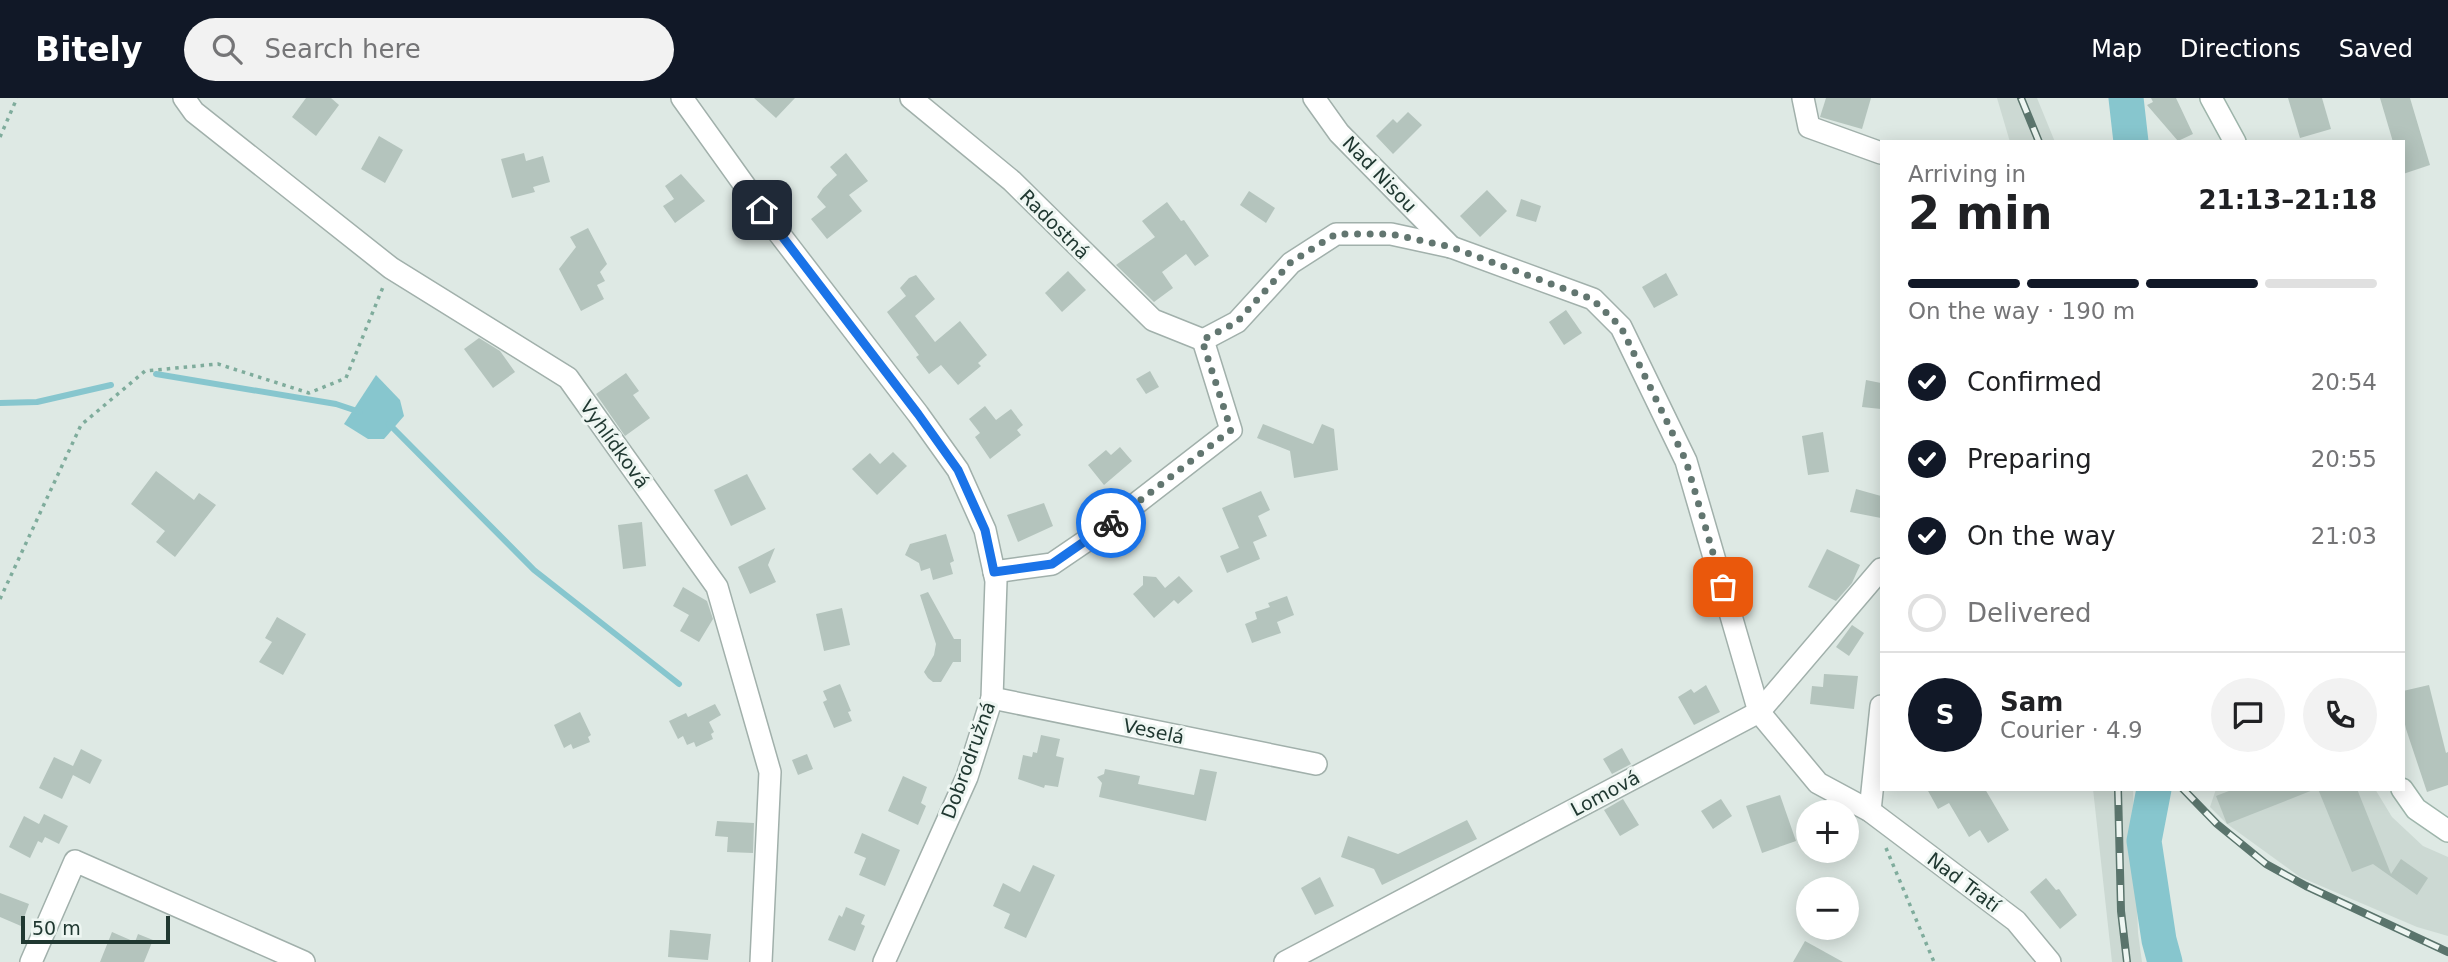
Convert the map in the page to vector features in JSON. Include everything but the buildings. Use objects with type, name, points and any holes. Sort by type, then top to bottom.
[{"type":"street","name":"Vyhlídková","points":[[184,98],[194,112],[391,268],[568,378],[717,587],[770,772],[761,962]]},
{"type":"street","name":"Dobrodružná","points":[[682,98],[778,232],[958,470],[985,530],[996,581],[992,698],[967,777],[884,962]]},
{"type":"street","name":"Radostná","points":[[911,98],[1012,181],[1153,320],[1202,340]]},
{"type":"street","name":"Nad Nisou","points":[[1314,98],[1339,133],[1451,247]]},
{"type":"street","points":[[1803,98],[1810,127],[1880,153]]},
{"type":"street","points":[[2211,98],[2234,140]]},
{"type":"street","name":"Nad Nisou","points":[[1202,340],[1237,322],[1291,262],[1336,234],[1391,234],[1451,247],[1592,299],[1621,327],[1686,461],[1759,712]]},
{"type":"street","points":[[994,572],[1052,564],[1102,530],[1231,430],[1202,340]]},
{"type":"street","name":"Lomová","points":[[1285,962],[1759,712],[1880,570]]},
{"type":"street","name":"Veselá","points":[[992,698],[1317,764]]},
{"type":"street","name":"Nad Tratí","points":[[1759,712],[1818,783],[1870,811],[2016,921],[2050,962]]},
{"type":"street","points":[[1870,811],[1880,716]]},
{"type":"street","points":[[2403,791],[2416,809],[2448,831]]},
{"type":"street","points":[[31,962],[75,861],[304,962]]},
{"type":"path","points":[[0,137],[17,98]]},
{"type":"path","points":[[0,599],[81,425],[145,371],[218,364],[309,393],[346,378],[391,268]]},
{"type":"path","points":[[1886,848],[1934,962]]},
{"type":"shaded area","points":[[1997,98],[2037,98],[2054,140],[2009,140]]},
{"type":"shaded area","points":[[2093,791],[2133,791],[2138,933],[2142,962],[2112,962]]},
{"type":"shaded area","points":[[2215,791],[2376,791],[2392,817],[2423,846],[2448,857],[2448,936],[2417,927],[2300,877],[2227,824],[2210,807]]},
{"type":"water","points":[[376,375],[400,400],[404,416],[384,439],[368,439],[344,424]]},
{"type":"waterway","points":[[2126,98],[2131,140]]},
{"type":"waterway","points":[[156,374],[336,404],[360,412]]},
{"type":"waterway","points":[[0,403],[37,402],[111,385]]},
{"type":"waterway","points":[[389,424],[534,570],[679,684]]},
{"type":"waterway","points":[[2154,791],[2144,841],[2159,940],[2165,962]]},
{"type":"railway","points":[[2021,98],[2038,140]]},
{"type":"railway","points":[[2118,791],[2121,911],[2127,962]]},
{"type":"railway","points":[[2185,791],[2217,824],[2266,864],[2306,886],[2448,952]]},
{"type":"way so far","points":[[1111,523],[1231,430],[1202,340],[1237,322],[1291,262],[1336,234],[1391,234],[1451,247],[1592,299],[1621,327],[1686,461],[1723,587]]},
{"type":"route","points":[[762,210],[958,470],[985,530],[994,572],[1052,564],[1111,523]]}]
